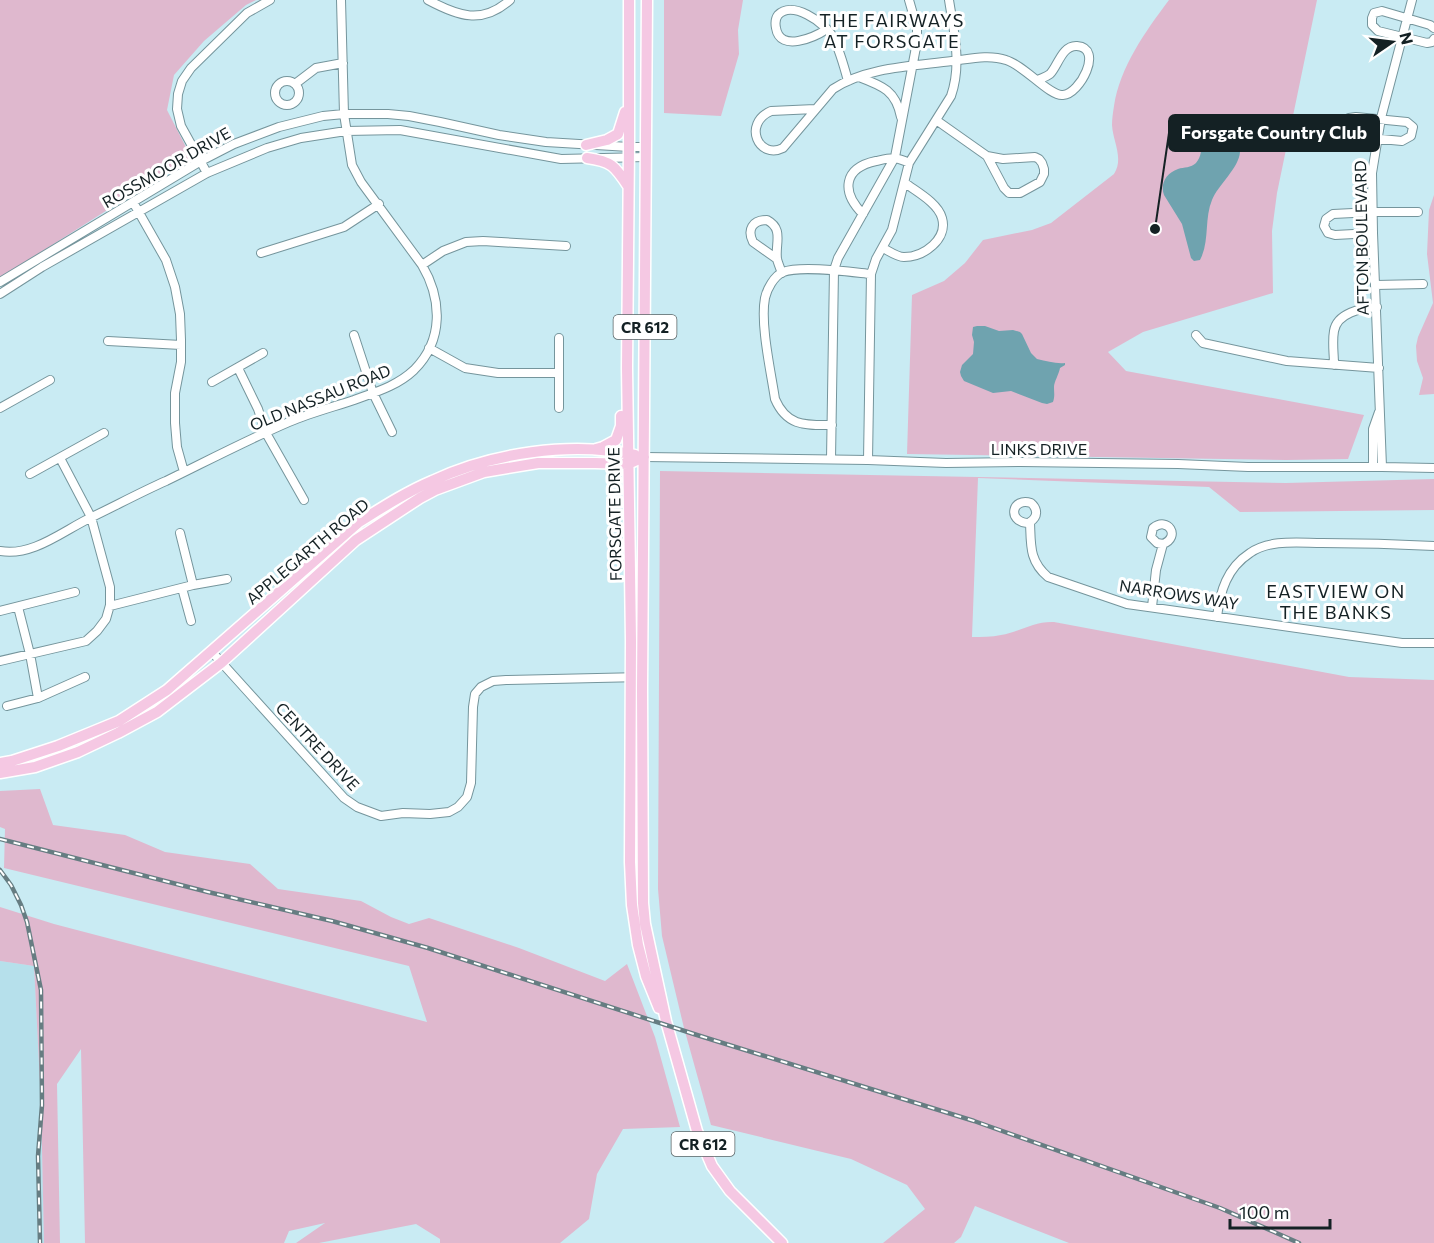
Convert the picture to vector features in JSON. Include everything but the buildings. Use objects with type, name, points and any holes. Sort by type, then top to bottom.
[{"type":"main road","name":"FORSGATE DRIVE","points":[[629,0],[627,368],[630,862],[632,905],[638,945],[652,994],[666,1021]]},
{"type":"main road","name":"FORSGATE DRIVE","points":[[647,0],[642,677],[645,924],[666,1021],[698,1131],[712,1166],[730,1191],[782,1243]]},
{"type":"main road","points":[[586,145],[607,140],[618,134],[629,92]]},
{"type":"main road","points":[[587,158],[602,160],[615,167],[628,186]]},
{"type":"main road","points":[[593,449],[611,444],[619,434],[621,396],[627,368]]},
{"type":"main road","name":"APPLEGARTH ROAD","points":[[0,763],[58,746],[119,721],[167,690],[359,522],[431,481],[451,473],[520,454],[593,449],[628,459]]},
{"type":"main road","name":"APPLEGARTH ROAD","points":[[0,773],[35,767],[78,752],[157,712],[221,663],[356,540],[435,490],[484,472],[538,463],[595,463],[644,458]]},
{"type":"street","points":[[207,173],[181,126],[177,109],[182,81],[191,68],[247,13],[270,0]]},
{"type":"street","name":"OLD NASSAU ROAD","points":[[0,550],[18,551],[48,542],[91,518],[290,422],[395,385],[423,360],[435,333],[437,306],[430,278],[352,165],[344,114],[341,0]]},
{"type":"street","points":[[428,0],[461,15],[476,16],[493,12],[510,0]]},
{"type":"street","points":[[831,459],[834,270],[838,258],[895,157],[918,34],[909,0]]},
{"type":"street","points":[[868,460],[871,274],[876,259],[892,230],[909,163],[951,96],[955,85],[957,61],[950,0]]},
{"type":"street","name":"AFTON BOULEVARD","points":[[1377,467],[1380,409],[1372,173],[1381,118],[1412,0]]},
{"type":"street","points":[[827,28],[810,38],[789,41],[777,33],[775,22],[783,9],[795,6],[827,28],[840,54],[848,81]]},
{"type":"street","points":[[1434,28],[1382,11],[1374,13],[1371,18],[1372,25],[1378,31],[1427,43],[1434,39]]},
{"type":"street","points":[[815,109],[771,111],[764,114],[756,127],[760,144],[774,151],[783,148],[833,89],[859,77],[890,69],[991,57],[1015,63],[1053,93],[1065,95],[1077,88],[1090,64],[1089,55],[1083,48],[1070,47],[1048,76],[1038,80]]},
{"type":"street","points":[[295,84],[316,68],[343,63]]},
{"type":"street","points":[[859,77],[887,89],[896,99],[902,123]]},
{"type":"street","name":"ROSSMOOR DRIVE","points":[[0,282],[201,161],[234,144],[279,127],[323,116],[367,113],[401,115],[499,135],[629,152]]},
{"type":"street","points":[[400,130],[401,115]]},
{"type":"street","points":[[1349,118],[1381,118],[1407,122],[1413,127],[1411,136],[1402,141],[1360,137],[1350,135],[1345,131],[1345,123],[1349,118]]},
{"type":"street","points":[[936,120],[987,156],[1014,160],[1035,157],[1042,163],[1044,174],[1040,182],[1020,193],[1009,193],[987,156]]},
{"type":"street","name":"ROSSMOOR DRIVE","points":[[0,294],[42,267],[207,173],[284,142],[346,130],[400,130],[561,159],[646,152]]},
{"type":"street","points":[[513,151],[518,138]]},
{"type":"street","points":[[863,214],[849,196],[851,176],[867,163],[895,157],[909,163]]},
{"type":"street","points":[[883,248],[898,256],[913,255],[936,244],[942,231],[942,217],[939,211],[905,183]]},
{"type":"street","points":[[133,202],[166,260],[175,287],[180,314],[181,345],[181,362],[175,393],[175,423],[177,447],[184,472]]},
{"type":"street","points":[[261,253],[344,227],[379,204]]},
{"type":"street","points":[[1373,233],[1328,233],[1324,226],[1326,219],[1333,214],[1418,212]]},
{"type":"street","points":[[777,259],[753,242],[750,230],[757,221],[766,220],[776,227],[777,259],[782,273]]},
{"type":"street","points":[[422,265],[443,251],[466,242],[566,246]]},
{"type":"street","points":[[832,425],[796,423],[783,414],[778,407],[765,331],[764,305],[767,292],[775,278],[782,273],[797,270],[834,270],[871,274]]},
{"type":"street","points":[[1376,285],[1423,284]]},
{"type":"street","points":[[1334,365],[1333,332],[1336,325],[1343,317],[1354,311],[1377,307]]},
{"type":"street","points":[[354,335],[373,393],[392,432]]},
{"type":"street","points":[[1196,335],[1203,343],[1287,361],[1379,368]]},
{"type":"street","points":[[559,338],[559,408]]},
{"type":"street","points":[[108,341],[181,345]]},
{"type":"street","points":[[429,348],[465,368],[498,373],[558,373]]},
{"type":"street","points":[[212,382],[263,354]]},
{"type":"street","points":[[238,368],[258,409],[266,433],[304,500]]},
{"type":"street","points":[[0,408],[50,380]]},
{"type":"street","points":[[30,474],[104,433]]},
{"type":"street","points":[[0,661],[86,640],[106,619],[110,606],[110,587],[91,518],[60,458]]},
{"type":"street","name":"LINKS DRIVE","points":[[644,458],[1434,468]]},
{"type":"street","name":"NARROWS WAY","points":[[1027,523],[1020,522],[1014,513],[1018,504],[1025,501],[1031,503],[1036,510],[1035,517],[1030,522],[1031,548],[1039,570],[1048,577],[1127,604],[1393,642],[1434,643]]},
{"type":"street","points":[[180,533],[193,585]]},
{"type":"street","points":[[1217,616],[1224,582],[1234,566],[1251,552],[1268,546],[1281,543],[1348,543],[1434,546]]},
{"type":"street","points":[[1152,607],[1156,570],[1162,544]]},
{"type":"street","points":[[110,606],[227,579]]},
{"type":"street","points":[[182,588],[191,621]]},
{"type":"street","points":[[0,611],[75,592]]},
{"type":"street","points":[[18,607],[38,698]]},
{"type":"street","name":"CENTRE DRIVE","points":[[213,652],[344,798],[357,807],[381,816],[449,812],[458,807],[467,796],[471,783],[473,707],[475,694],[481,687],[493,681],[506,680],[642,677]]},
{"type":"street","points":[[7,706],[38,698],[85,677]]},
{"type":"shaded area","points":[[0,0],[256,0],[246,5],[204,41],[174,75],[167,110],[191,157],[0,278]]},
{"type":"shaded area","points":[[664,0],[743,0],[738,30],[739,54],[721,116],[664,113]]},
{"type":"shaded area","points":[[1169,0],[1317,0],[1277,193],[1272,231],[1273,293],[1143,332],[1108,352],[1126,371],[1364,415],[1348,459],[907,454],[912,295],[944,281],[965,263],[983,240],[1032,230],[1051,223],[1114,174],[1118,156],[1112,123],[1117,92],[1135,50]]},
{"type":"shaded area","points":[[1213,114],[1236,141],[1240,152],[1236,164],[1212,200],[1203,253],[1200,260],[1194,261],[1191,258],[1182,224],[1164,195],[1163,187],[1170,173],[1196,163],[1201,152],[1205,125]]},
{"type":"shaded area","points":[[1434,195],[1434,394],[1419,395],[1423,378],[1417,361],[1416,346],[1433,303],[1427,254],[1429,210]]},
{"type":"shaded area","points":[[973,327],[999,331],[1020,332],[1031,353],[1037,359],[1065,363],[1060,368],[1055,383],[1053,402],[1042,403],[1011,391],[993,393],[964,381],[960,372],[962,365],[973,354]]},
{"type":"shaded area","points":[[660,471],[1286,483],[1434,479],[1434,510],[1240,512],[1209,487],[978,478],[972,637],[998,636],[1040,623],[1054,622],[1349,677],[1434,680],[1434,1243],[1069,1243],[975,1206],[961,1237],[954,1243],[883,1243],[925,1209],[907,1185],[851,1159],[711,1125],[662,936],[658,889]]},
{"type":"shaded area","points":[[40,789],[53,825],[125,835],[165,852],[250,864],[278,889],[361,901],[409,924],[429,918],[519,948],[605,981],[627,964],[655,1037],[680,1127],[623,1129],[597,1174],[589,1219],[560,1243],[440,1243],[440,1239],[416,1224],[319,1243],[296,1243],[325,1223],[289,1231],[284,1243],[85,1243],[81,1049],[57,1084],[60,1243],[44,1243],[41,1103],[34,966],[0,961],[0,907],[54,924],[427,1022],[409,966],[4,868],[5,829],[0,827],[0,791]]},
{"type":"shaded area","points":[[0,961],[34,966],[41,1103],[44,1243],[0,1243]]},
{"type":"railway","points":[[0,839],[332,921],[428,948],[974,1121],[1220,1208],[1299,1243]]},
{"type":"railway","points":[[0,870],[11,885],[27,922],[41,990],[42,1105],[38,1156],[40,1243]]},
{"type":"place","name":"Forsgate Country Club","points":[[1155,229]]},
{"type":"district","name":"THE FAIRWAYS AT FORSGATE","points":[[892,30]]},
{"type":"district","name":"EASTVIEW ON THE BANKS","points":[[1336,601]]}]
